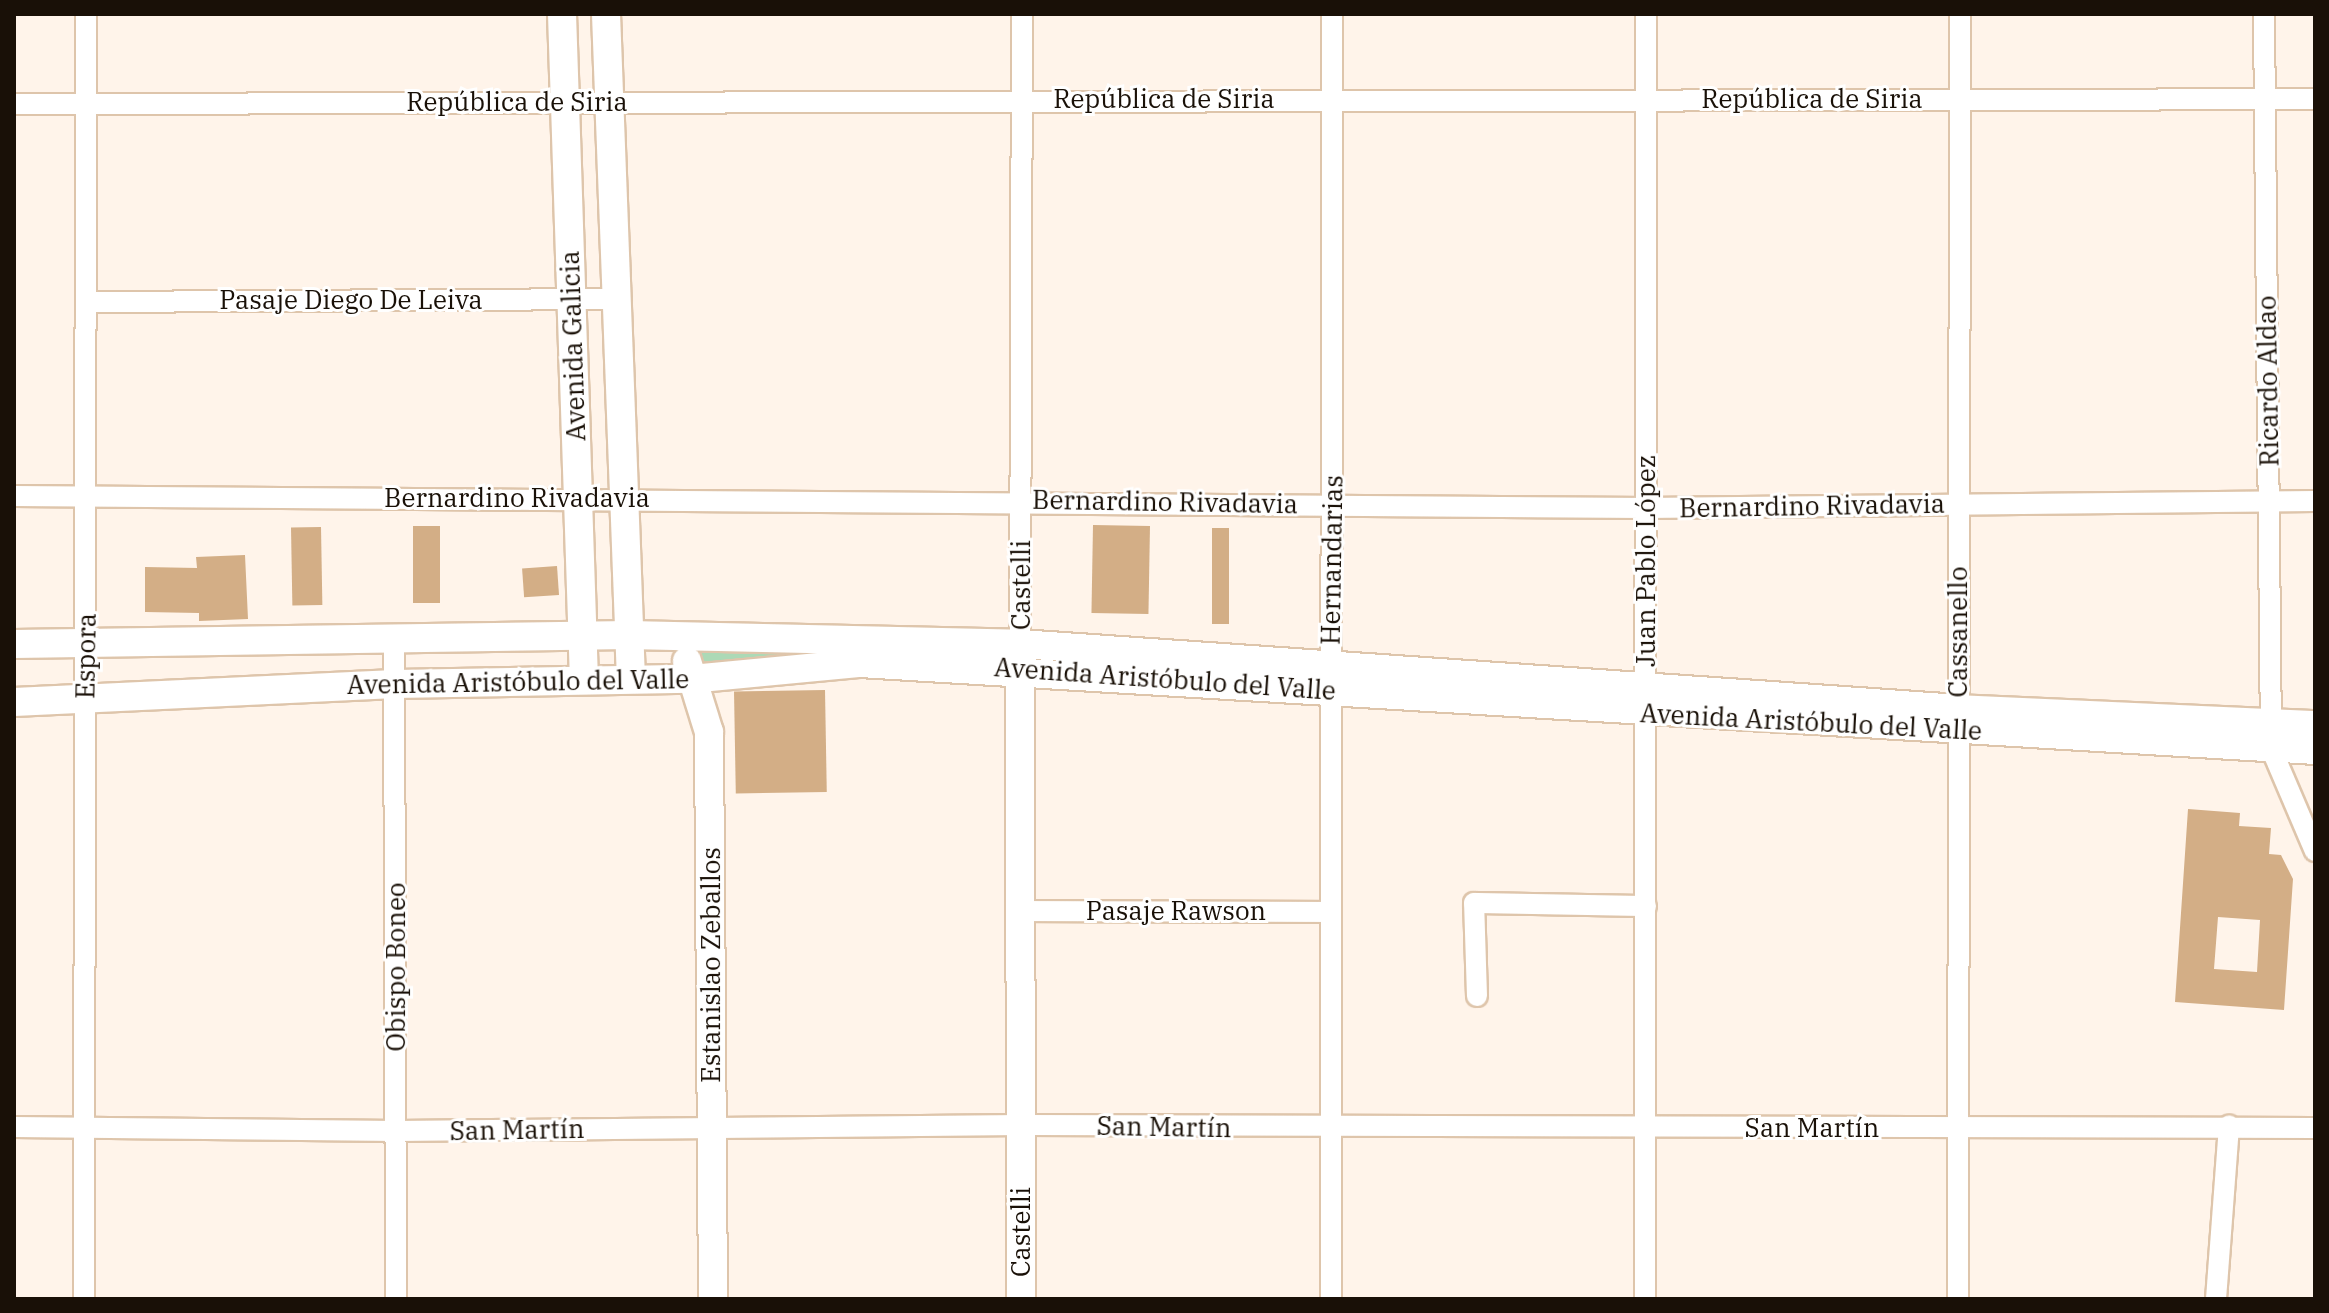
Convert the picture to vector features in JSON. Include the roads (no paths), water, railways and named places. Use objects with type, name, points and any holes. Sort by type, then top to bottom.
[{"type":"main road","name":"Avenida Galicia","points":[[562,14],[584,679]]},
{"type":"main road","name":"Avenida Galicia","points":[[606,14],[631,679]]},
{"type":"main road","name":"Avenida Aristóbulo del Valle","points":[[14,644],[394,635],[692,637],[1020,656],[1958,720],[2271,735],[2315,725]]},
{"type":"main road","name":"Estanislao Zeballos","points":[[692,637],[686,658],[690,679],[709,732],[713,1299]]},
{"type":"main road","name":"Avenida Aristóbulo del Valle","points":[[14,702],[395,684],[690,679],[860,663],[1020,656]]},
{"type":"main road","name":"Castelli","points":[[1020,656],[1021,1299]]},
{"type":"main road","name":"Avenida Aristóbulo del Valle","points":[[2271,735],[2315,750]]},
{"type":"street","name":"Espora","points":[[84,1299],[86,14]]},
{"type":"street","name":"Castelli","points":[[1020,656],[1022,14]]},
{"type":"street","name":"Hernandarias","points":[[1331,1299],[1332,14]]},
{"type":"street","name":"Juan Pablo López","points":[[1645,1299],[1646,14]]},
{"type":"street","name":"Cassanello","points":[[1958,1299],[1960,14]]},
{"type":"street","name":"Ricardo Aldao","points":[[2264,14],[2271,735]]},
{"type":"street","name":"República de Siria","points":[[14,104],[1022,99],[2315,99]]},
{"type":"street","name":"Pasaje Diego De Leiva","points":[[86,302],[616,299]]},
{"type":"street","name":"Bernardino Rivadavia","points":[[14,496],[1021,499],[1646,508],[2315,501]]},
{"type":"street","name":"Obispo Boneo","points":[[394,635],[396,1299]]},
{"type":"street","points":[[2271,735],[2315,851]]},
{"type":"street","points":[[1477,996],[1474,903],[1646,906]]},
{"type":"street","name":"Pasaje Rawson","points":[[1021,911],[1331,912]]},
{"type":"street","name":"San Martín","points":[[14,1127],[397,1131],[1022,1125],[1330,1129],[2229,1125],[2315,1128]]},
{"type":"street","points":[[2226,1299],[2216,1299],[2229,1125]]}]
